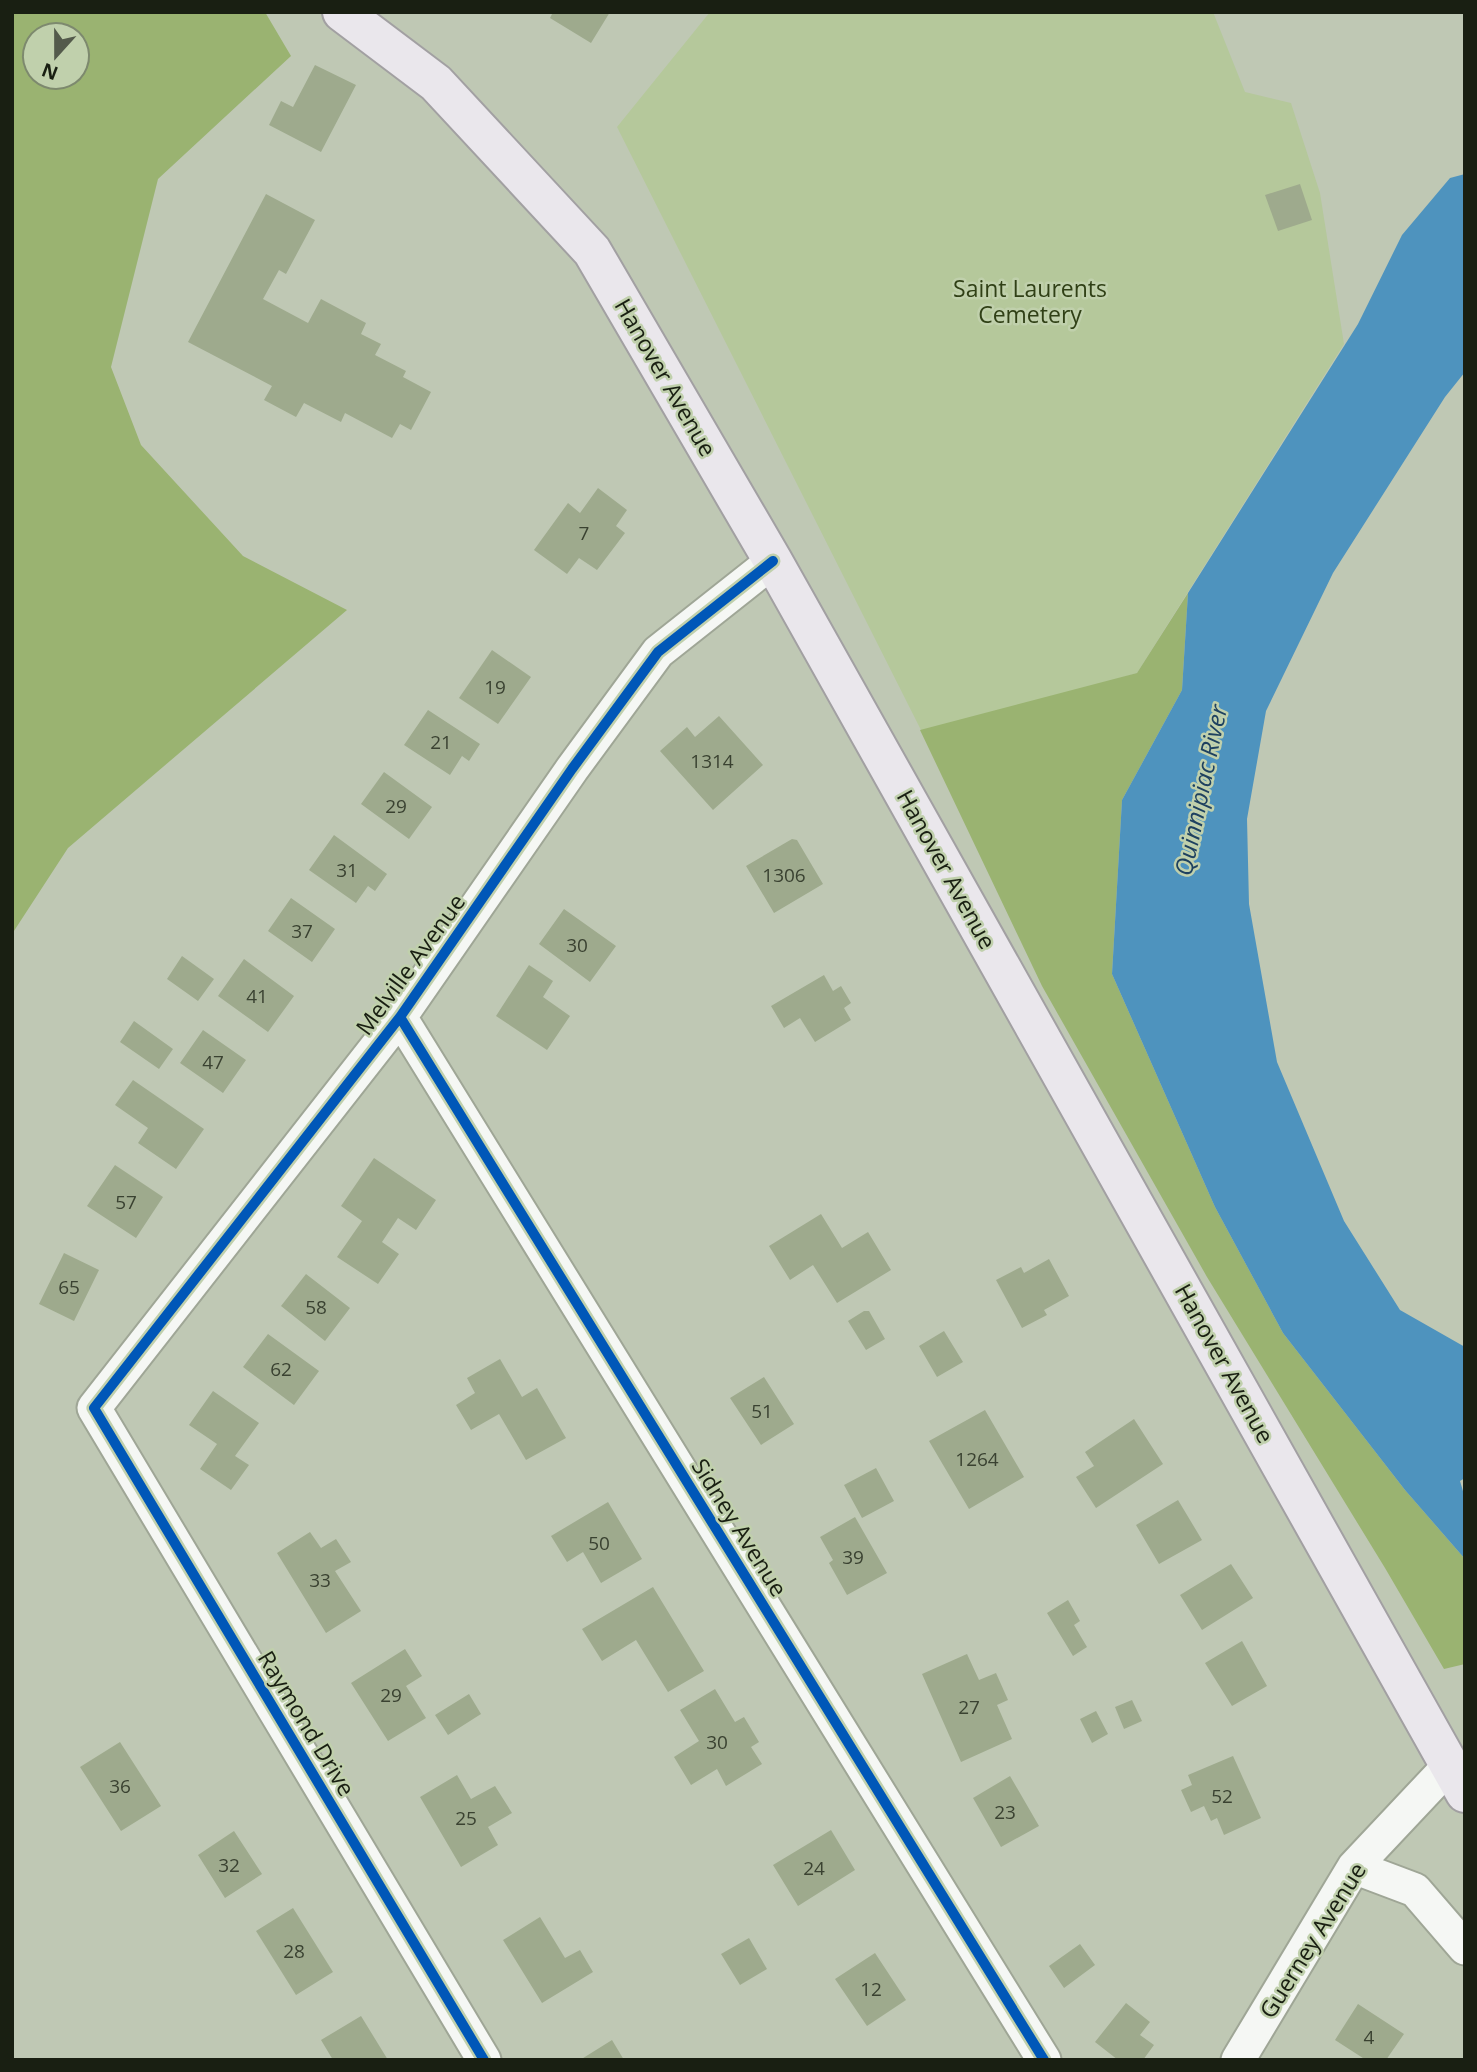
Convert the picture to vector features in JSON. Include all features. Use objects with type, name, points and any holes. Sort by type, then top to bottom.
[{"type":"main road","name":"Hanover Avenue","points":[[342,12],[436,83],[592,251],[773,561],[1458,1779]]},
{"type":"street","name":"Melville Avenue","points":[[94,1408],[400,1017],[572,769],[659,652],[773,561]]},
{"type":"street","name":"Sidney Avenue","points":[[400,1017],[1044,2060]]},
{"type":"street","name":"Raymond Drive","points":[[94,1408],[484,2060]]},
{"type":"street","name":"Guerney Avenue","points":[[1238,2060],[1354,1867],[1458,1779]]},
{"type":"street","points":[[1354,1867],[1415,1890],[1465,1948]]},
{"type":"green space","points":[[12,12],[265,12],[291,56],[158,179],[111,367],[141,445],[243,556],[347,610],[68,848],[12,934]]},
{"type":"green space","name":"Saint Laurents Cemetery","points":[[710,12],[1213,12],[1245,92],[1291,103],[1320,193],[1344,344],[1137,673],[924,736],[617,127]]},
{"type":"green space","points":[[1188,593],[1182,690],[1122,800],[1112,974],[1215,1207],[1283,1333],[1405,1490],[1465,1559],[1465,1664],[1444,1669],[1207,1277],[1042,986],[920,730],[1137,673]]},
{"type":"water","name":"Quinnipiac River","points":[[1465,174],[1465,372],[1445,397],[1333,573],[1266,711],[1247,819],[1249,904],[1277,1062],[1344,1221],[1400,1310],[1465,1347],[1465,1478],[1460,1481],[1465,1498],[1465,1559],[1405,1490],[1283,1333],[1215,1207],[1112,974],[1122,800],[1182,690],[1188,593],[1358,324],[1402,235],[1450,178]]},
{"type":"building","points":[[553,12],[610,12],[591,43],[550,18]]},
{"type":"building","points":[[315,65],[356,85],[321,152],[269,125],[281,101],[293,107]]},
{"type":"building","points":[[1300,184],[1312,220],[1278,231],[1265,195]]},
{"type":"building","points":[[266,194],[315,220],[286,274],[279,270],[263,299],[308,323],[321,299],[366,323],[361,334],[381,344],[375,355],[406,371],[403,377],[431,392],[411,430],[400,424],[392,438],[345,413],[341,422],[304,403],[296,417],[264,400],[272,386],[188,342]]},
{"type":"building","points":[[598,488],[627,510],[616,526],[625,533],[597,570],[579,558],[567,574],[534,550],[568,503],[580,513]]},
{"type":"building","points":[[492,650],[531,677],[498,724],[459,698]]},
{"type":"building","points":[[428,710],[480,744],[469,761],[462,756],[450,775],[404,745]]},
{"type":"building","points":[[719,716],[763,765],[713,810],[660,751],[687,727],[695,737]]},
{"type":"building","points":[[384,772],[432,807],[409,839],[361,804]]},
{"type":"building","points":[[334,835],[387,874],[375,891],[368,886],[356,903],[309,870]]},
{"type":"building","points":[[792,839],[797,840],[823,884],[774,913],[746,866]]},
{"type":"building","points":[[291,898],[335,929],[312,962],[268,931]]},
{"type":"building","points":[[564,909],[616,946],[590,982],[539,944]]},
{"type":"building","points":[[182,956],[214,979],[198,1001],[167,979]]},
{"type":"building","points":[[244,959],[294,996],[268,1032],[218,996]]},
{"type":"building","points":[[529,965],[553,981],[543,997],[570,1016],[547,1050],[496,1016]]},
{"type":"building","points":[[824,975],[833,991],[841,986],[851,1003],[844,1008],[851,1020],[815,1042],[800,1018],[784,1028],[771,1006]]},
{"type":"building","points":[[134,1021],[173,1049],[159,1069],[120,1042]]},
{"type":"building","points":[[203,1030],[246,1060],[223,1093],[180,1063]]},
{"type":"building","points":[[133,1080],[204,1129],[176,1169],[138,1143],[148,1128],[115,1105]]},
{"type":"building","points":[[374,1158],[436,1200],[416,1230],[398,1218],[382,1242],[399,1254],[378,1284],[337,1257],[362,1221],[341,1206]]},
{"type":"building","points":[[115,1165],[163,1197],[136,1238],[87,1206]]},
{"type":"building","points":[[821,1214],[842,1248],[868,1232],[891,1270],[837,1303],[813,1265],[790,1280],[769,1246]]},
{"type":"building","points":[[64,1253],[99,1270],[74,1321],[39,1304]]},
{"type":"building","points":[[1049,1259],[1069,1296],[1044,1310],[1047,1315],[1022,1328],[996,1280],[1021,1267],[1024,1273]]},
{"type":"building","points":[[306,1274],[350,1308],[325,1341],[281,1306]]},
{"type":"building","points":[[864,1311],[869,1311],[885,1339],[866,1350],[848,1321]]},
{"type":"building","points":[[944,1331],[963,1362],[937,1377],[919,1346]]},
{"type":"building","points":[[268,1334],[319,1371],[294,1405],[243,1367]]},
{"type":"building","points":[[500,1359],[522,1397],[537,1388],[566,1438],[526,1460],[499,1414],[471,1430],[456,1405],[475,1393],[467,1378]]},
{"type":"building","points":[[764,1377],[794,1424],[761,1445],[730,1398]]},
{"type":"building","points":[[213,1391],[259,1423],[235,1456],[249,1465],[231,1490],[200,1469],[217,1444],[189,1425]]},
{"type":"building","points":[[985,1410],[1024,1477],[969,1509],[929,1441]]},
{"type":"building","points":[[1134,1419],[1163,1464],[1096,1508],[1076,1477],[1094,1466],[1085,1452]]},
{"type":"building","points":[[876,1468],[894,1501],[862,1518],[844,1485]]},
{"type":"building","points":[[1178,1500],[1202,1540],[1159,1564],[1136,1525]]},
{"type":"building","points":[[608,1502],[642,1559],[601,1583],[583,1552],[567,1562],[551,1536]]},
{"type":"building","points":[[855,1517],[887,1573],[847,1595],[829,1563],[833,1560],[820,1537]]},
{"type":"building","points":[[310,1532],[321,1548],[336,1539],[351,1562],[335,1571],[361,1611],[326,1633],[277,1553]]},
{"type":"building","points":[[1231,1564],[1253,1598],[1202,1630],[1180,1595]]},
{"type":"building","points":[[653,1587],[704,1671],[668,1692],[636,1640],[602,1661],[582,1629]]},
{"type":"building","points":[[1068,1600],[1080,1621],[1074,1625],[1087,1647],[1073,1656],[1047,1613]]},
{"type":"building","points":[[1242,1641],[1267,1686],[1232,1706],[1205,1663]]},
{"type":"building","points":[[405,1649],[422,1676],[406,1686],[426,1718],[388,1741],[351,1683]]},
{"type":"building","points":[[967,1654],[979,1680],[996,1673],[1008,1700],[997,1705],[1012,1739],[961,1762],[922,1674]]},
{"type":"building","points":[[715,1689],[735,1722],[744,1717],[759,1742],[751,1747],[762,1764],[726,1786],[717,1769],[691,1785],[674,1757],[699,1741],[680,1710]]},
{"type":"building","points":[[469,1694],[481,1714],[448,1735],[435,1715]]},
{"type":"building","points":[[1132,1700],[1142,1721],[1124,1729],[1115,1707]]},
{"type":"building","points":[[1096,1711],[1108,1734],[1092,1743],[1080,1719]]},
{"type":"building","points":[[120,1742],[161,1806],[121,1831],[80,1767]]},
{"type":"building","points":[[1233,1756],[1261,1818],[1224,1835],[1217,1818],[1211,1821],[1204,1806],[1191,1812],[1181,1790],[1192,1785],[1188,1775]]},
{"type":"building","points":[[457,1775],[471,1799],[495,1786],[512,1813],[488,1827],[498,1845],[461,1867],[420,1797]]},
{"type":"building","points":[[1010,1776],[1039,1826],[1001,1847],[973,1798]]},
{"type":"building","points":[[831,1830],[855,1870],[798,1906],[773,1865]]},
{"type":"building","points":[[234,1831],[262,1874],[225,1898],[198,1855]]},
{"type":"building","points":[[293,1908],[333,1972],[296,1995],[256,1931]]},
{"type":"building","points":[[540,1917],[565,1958],[580,1950],[593,1972],[542,2003],[503,1940]]},
{"type":"building","points":[[749,1938],[767,1969],[740,1985],[721,1954]]},
{"type":"building","points":[[1080,1944],[1095,1965],[1064,1988],[1049,1966]]},
{"type":"building","points":[[875,1953],[906,2000],[867,2026],[835,1979]]},
{"type":"building","points":[[1126,2003],[1150,2022],[1140,2035],[1154,2045],[1143,2060],[1118,2060],[1095,2042]]},
{"type":"building","points":[[1358,2004],[1404,2034],[1386,2060],[1366,2060],[1335,2040]]},
{"type":"building","points":[[361,2016],[388,2060],[333,2060],[321,2040]]},
{"type":"building","points":[[612,2040],[624,2060],[580,2060]]},
{"type":"cycle path","points":[[484,2060],[94,1408],[400,1017],[572,769],[658,652],[773,561]]},
{"type":"cycle path","points":[[400,1017],[1044,2060]]}]
